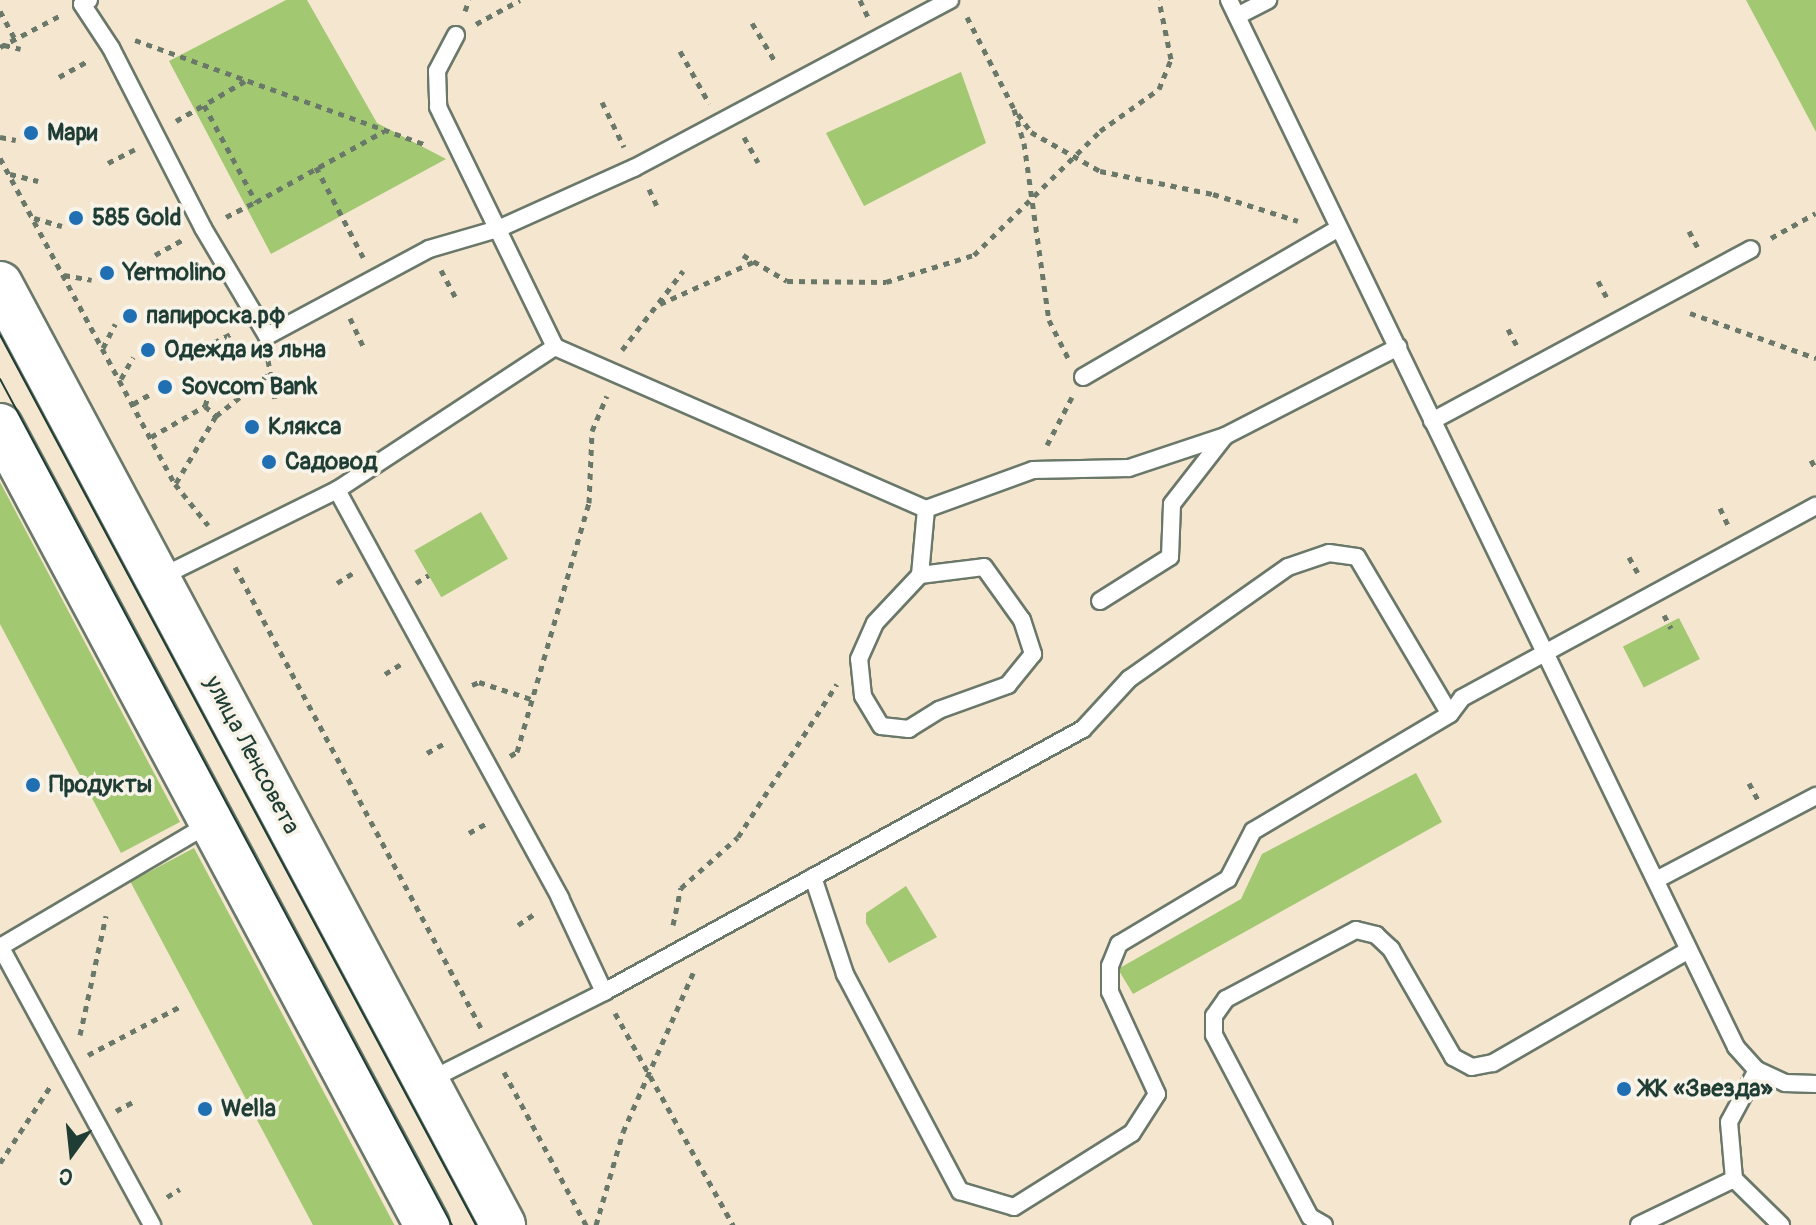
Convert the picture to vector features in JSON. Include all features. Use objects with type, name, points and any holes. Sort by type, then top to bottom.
[{"type":"street","name":"улица Ленсовета","points":[[0,284],[503,1225]]},
{"type":"street","points":[[0,426],[427,1225]]},
{"type":"lane","points":[[86,2],[203,228],[267,336],[429,249],[498,229],[634,168],[950,0]]},
{"type":"lane","points":[[1229,0],[1336,230],[1398,347],[1542,651],[1736,1047],[1757,1070],[1785,1083],[1816,1084]]},
{"type":"lane","points":[[1237,16],[1268,0]]},
{"type":"lane","points":[[456,35],[437,71],[434,91],[462,157],[555,347],[926,509],[1033,470],[1129,468],[1225,436],[1398,347]]},
{"type":"lane","points":[[1083,377],[1336,230]]},
{"type":"lane","points":[[1432,421],[1751,249]]},
{"type":"lane","points":[[158,579],[337,490],[555,347]]},
{"type":"lane","points":[[1100,601],[1170,557],[1172,504],[1225,436]]},
{"type":"lane","points":[[337,490],[450,694],[604,992]]},
{"type":"lane","points":[[813,877],[845,974],[960,1191],[1014,1207],[1132,1133],[1157,1094],[1110,992],[1110,966],[1119,944],[1228,879],[1253,831],[1450,714],[1462,698],[1542,651],[1816,506]]},
{"type":"lane","points":[[920,575],[984,567],[1022,620],[1033,654],[1008,685],[939,710],[909,729],[881,726],[863,696],[859,659],[875,623],[920,575],[926,509]]},
{"type":"lane","points":[[427,1082],[604,992],[698,937],[1083,729],[1129,679],[1288,567],[1329,553],[1357,557],[1450,714]]},
{"type":"lane","points":[[1656,880],[1816,796]]},
{"type":"lane","points":[[152,1225],[70,1067],[0,947],[212,823]]},
{"type":"lane","points":[[1324,1225],[1310,1217],[1214,1035],[1214,1016],[1226,999],[1356,930],[1376,935],[1391,949],[1453,1057],[1472,1067],[1493,1063],[1687,951]]},
{"type":"lane","points":[[1757,1070],[1729,1122],[1734,1179],[1781,1225]]},
{"type":"lane","points":[[1639,1225],[1734,1179]]},
{"type":"path","points":[[456,35],[520,0]]},
{"type":"path","points":[[743,255],[787,281],[886,282],[974,255],[1033,202],[1075,158],[1168,76],[1171,42],[1159,0]]},
{"type":"path","points":[[2,46],[86,2]]},
{"type":"path","points":[[0,11],[15,39]]},
{"type":"path","points":[[965,14],[1014,109],[1031,132],[1075,158],[1100,171],[1213,194],[1336,230]]},
{"type":"path","points":[[752,23],[790,85]]},
{"type":"path","points":[[131,39],[462,157]]},
{"type":"path","points":[[2,46],[21,49]]},
{"type":"path","points":[[680,51],[720,122]]},
{"type":"path","points":[[246,80],[204,105],[256,202],[384,131]]},
{"type":"path","points":[[602,102],[634,168]]},
{"type":"path","points":[[1014,109],[1033,202],[1049,320],[1061,350],[1083,377],[1033,470]]},
{"type":"path","points":[[0,137],[16,140]]},
{"type":"path","points":[[0,158],[175,484],[223,546],[586,1225]]},
{"type":"path","points":[[316,167],[373,280]]},
{"type":"path","points":[[9,174],[38,181]]},
{"type":"path","points":[[1751,249],[1816,213]]},
{"type":"path","points":[[33,218],[62,226]]},
{"type":"path","points":[[657,305],[754,262]]},
{"type":"path","points":[[489,769],[517,752],[589,503],[592,431],[611,374],[683,271]]},
{"type":"path","points":[[63,275],[92,280]]},
{"type":"path","points":[[341,298],[365,350]]},
{"type":"path","points":[[1655,301],[1816,358]]},
{"type":"path","points":[[203,348],[258,320]]},
{"type":"path","points":[[103,349],[115,324]]},
{"type":"path","points":[[267,336],[269,374],[275,398]]},
{"type":"path","points":[[120,380],[133,357]]},
{"type":"path","points":[[175,484],[216,416],[269,374]]},
{"type":"path","points":[[133,404],[152,393]]},
{"type":"path","points":[[151,437],[205,406],[209,394]]},
{"type":"path","points":[[205,406],[216,416]]},
{"type":"path","points":[[1811,460],[1816,469]]},
{"type":"path","points":[[664,956],[681,888],[738,837],[829,692],[859,659]]},
{"type":"path","points":[[450,694],[479,682],[531,699]]},
{"type":"path","points":[[70,1067],[114,880]]},
{"type":"path","points":[[596,1225],[623,1132],[698,961],[698,937]]},
{"type":"path","points":[[604,992],[733,1225]]},
{"type":"path","points":[[0,1163],[51,1084],[70,1067],[179,1007]]},
{"type":"green space","points":[[286,0],[307,0],[377,123],[446,159],[271,254],[169,61]]},
{"type":"green space","points":[[1746,0],[1816,0],[1816,132]]},
{"type":"green space","points":[[961,72],[986,143],[864,206],[826,133]]},
{"type":"green space","points":[[0,482],[180,822],[121,853],[0,624]]},
{"type":"green space","points":[[481,512],[508,559],[441,597],[414,550]]},
{"type":"green space","points":[[1679,618],[1700,659],[1644,688],[1623,647]]},
{"type":"green space","points":[[1416,773],[1442,822],[1133,994],[1118,969],[1241,899],[1262,854]]},
{"type":"green space","points":[[194,848],[394,1225],[313,1225],[130,882]]},
{"type":"green space","points":[[906,886],[937,937],[889,963],[866,923],[866,913]]},
{"type":"tram line","points":[[0,335],[476,1225]]},
{"type":"tram line","points":[[0,379],[452,1225]]},
{"type":"place","name":"Мари","points":[[31,133]]},
{"type":"place","name":"585 Gold","points":[[76,218]]},
{"type":"place","name":"Yermolino","points":[[107,273]]},
{"type":"place","name":"папироска.рф","points":[[130,316]]},
{"type":"place","name":"Одежда из льна","points":[[148,350]]},
{"type":"place","name":"Sovcom Bank","points":[[165,387]]},
{"type":"place","name":"Клякса","points":[[252,427]]},
{"type":"place","name":"Садовод","points":[[269,462]]},
{"type":"place","name":"Продукты","points":[[33,785]]},
{"type":"place","name":"ЖК «Звезда»","points":[[1624,1089]]},
{"type":"place","name":"Wella","points":[[205,1109]]}]
